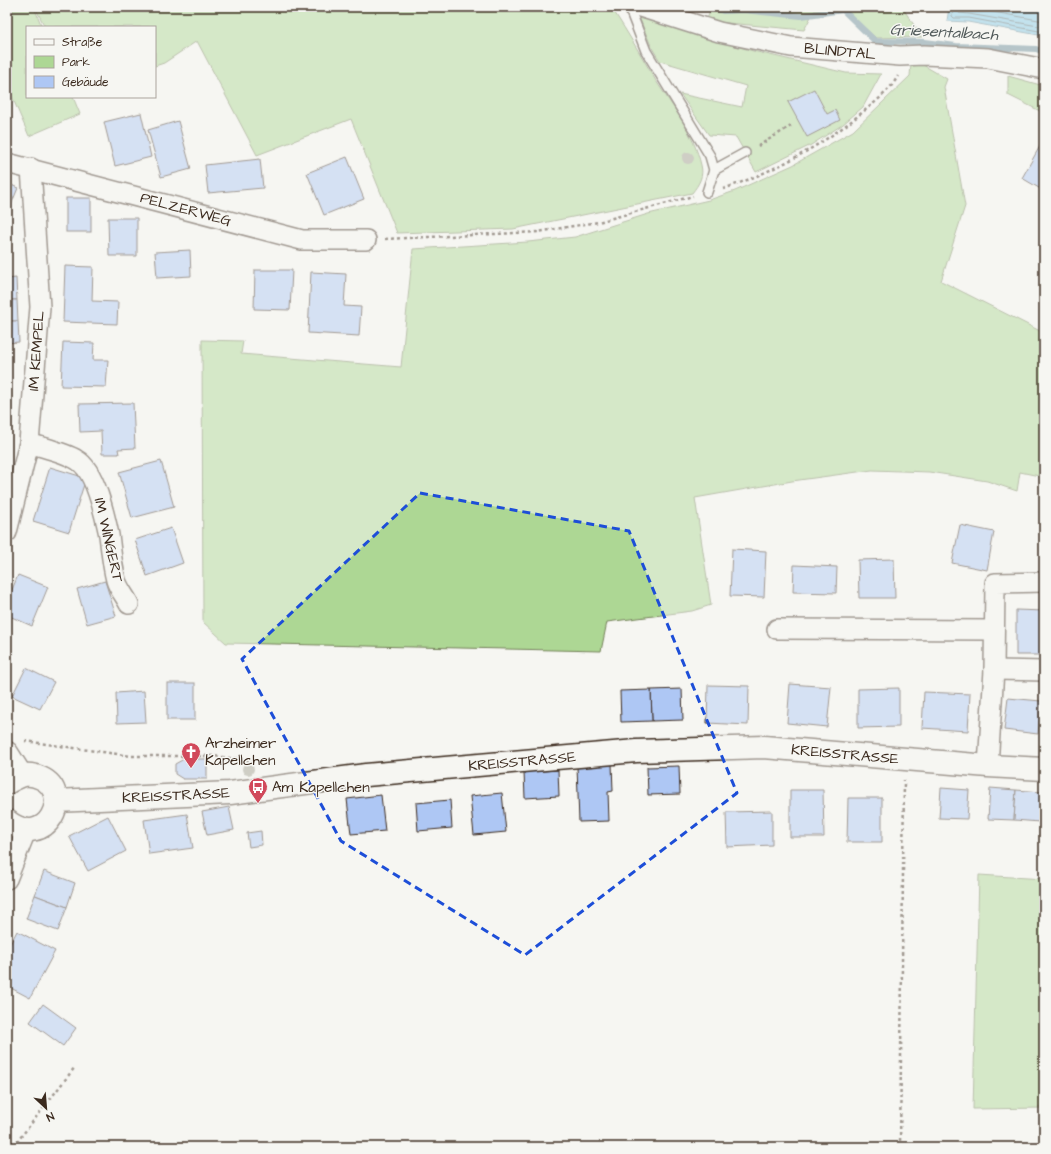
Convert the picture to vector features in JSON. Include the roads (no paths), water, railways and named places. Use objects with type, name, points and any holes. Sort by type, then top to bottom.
[{"type":"street","name":"BLINDTAL","points":[[640,7],[719,32],[791,47],[900,56],[924,55],[988,58],[1044,69]]},
{"type":"street","name":"PELZERWEG","points":[[7,163],[31,168],[302,240],[366,240]]},
{"type":"street","name":"IM KEMPEL","points":[[7,532],[29,443],[40,307],[31,168]]},
{"type":"street","name":"IM WINGERT","points":[[29,443],[52,450],[78,461],[88,470],[98,491],[109,535],[111,558],[116,582],[129,604]]},
{"type":"street","points":[[988,766],[994,670],[995,583],[1044,582]]},
{"type":"street","points":[[777,629],[994,630]]},
{"type":"street","points":[[994,670],[1044,671]]},
{"type":"street","points":[[7,821],[15,827],[26,830],[36,829],[44,825],[51,818],[55,810],[56,801],[53,789],[45,780],[33,775],[14,779],[14,747]]},
{"type":"street","name":"KREISSTRASSE","points":[[56,801],[230,793],[366,775],[636,751],[764,747],[988,766],[1044,769]]},
{"type":"street","points":[[7,878],[26,830]]},
{"type":"lane","points":[[629,7],[646,51],[710,156],[714,170],[707,192]]},
{"type":"lane","points":[[714,170],[745,153]]},
{"type":"water","points":[[949,7],[1044,7],[1044,36],[968,22],[947,21]]},
{"type":"waterway","name":"Griesentalbach","points":[[711,7],[723,11],[743,10],[801,16],[843,10],[875,41],[925,42],[956,46],[1036,49],[1044,52]]},
{"type":"place","name":"Arzheimer Kapellchen","points":[[191,769]]},
{"type":"place","name":"Am Kapellchen","points":[[258,804]]}]
